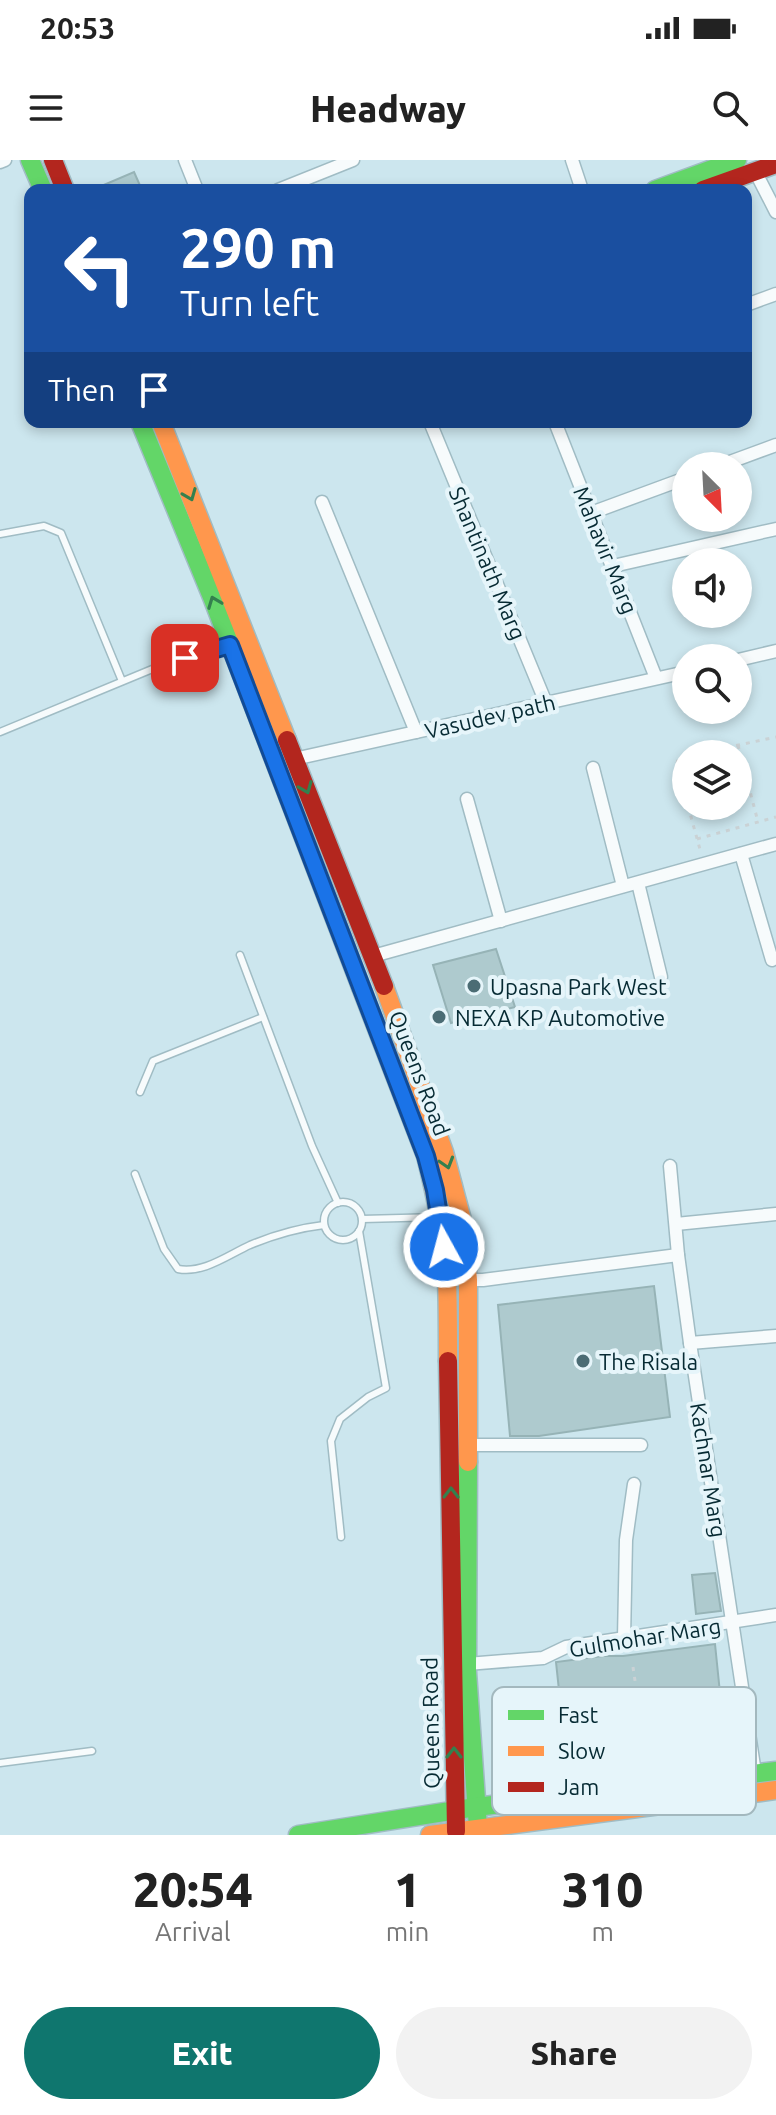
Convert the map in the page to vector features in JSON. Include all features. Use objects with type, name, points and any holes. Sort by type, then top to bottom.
[{"type":"street","points":[[30,160],[40,184]]},
{"type":"street","points":[[53,160],[63,184]]},
{"type":"street","points":[[185,160],[195,184]]},
{"type":"street","points":[[293,184],[353,160]]},
{"type":"street","points":[[572,160],[580,184]]},
{"type":"street","points":[[671,184],[737,160]]},
{"type":"street","points":[[719,184],[776,164]]},
{"type":"street","points":[[755,171],[776,212]]},
{"type":"street","points":[[752,303],[776,294]]},
{"type":"street","name":"Queens Road","points":[[143,428],[294,759],[373,956],[444,1152],[462,1220],[468,1280],[467,1664],[478,1828]]},
{"type":"street","name":"Queens Road","points":[[163,428],[426,1156],[440,1217],[447,1278],[456,1831]]},
{"type":"street","name":"Shantinath Marg","points":[[432,428],[546,703]]},
{"type":"street","name":"Mahavir Marg","points":[[557,428],[656,678]]},
{"type":"street","points":[[752,454],[776,445]]},
{"type":"street","points":[[591,513],[672,483]]},
{"type":"street","points":[[322,502],[416,732]]},
{"type":"street","points":[[613,566],[776,529]]},
{"type":"street","points":[[752,657],[776,651]]},
{"type":"street","name":"Vasudev path","points":[[294,759],[672,675]]},
{"type":"street","points":[[593,768],[623,886]]},
{"type":"street","points":[[467,799],[501,921]]},
{"type":"street","points":[[373,956],[776,844]]},
{"type":"street","points":[[741,854],[772,960]]},
{"type":"street","points":[[638,883],[661,977]]},
{"type":"street","name":"Kachnar Marg","points":[[670,1166],[690,1343],[742,1687]]},
{"type":"street","points":[[676,1224],[776,1214]]},
{"type":"street","points":[[468,1280],[678,1255]]},
{"type":"street","points":[[690,1343],[776,1336]]},
{"type":"street","points":[[467,1445],[641,1445]]},
{"type":"street","points":[[624,1638],[626,1540],[634,1484]]},
{"type":"street","name":"Gulmohar Marg","points":[[467,1664],[543,1658],[566,1647],[776,1615]]},
{"type":"street","points":[[756,1773],[776,1778]]},
{"type":"street","points":[[756,1782],[776,1778]]},
{"type":"street","points":[[298,1835],[492,1805]]},
{"type":"street","points":[[430,1835],[478,1828],[540,1827],[598,1815]]},
{"type":"lane","points":[[0,534],[44,526],[61,533],[122,681]]},
{"type":"lane","points":[[0,732],[162,665],[238,642]]},
{"type":"lane","points":[[240,955],[312,1146],[338,1203]]},
{"type":"lane","points":[[140,1092],[153,1061],[263,1017]]},
{"type":"lane","points":[[135,1174],[164,1249],[178,1269],[187,1271],[201,1267],[299,1228],[324,1225]]},
{"type":"lane","points":[[341,1537],[331,1441],[340,1419],[368,1397],[386,1388],[359,1231],[362,1219],[351,1204],[338,1203],[325,1214],[324,1225],[336,1239],[349,1239],[359,1231]]},
{"type":"lane","points":[[362,1219],[440,1217],[462,1220]]},
{"type":"lane","points":[[0,1763],[92,1751]]},
{"type":"path","points":[[752,742],[776,737]]},
{"type":"path","points":[[752,799],[758,822]]},
{"type":"path","points":[[692,820],[697,839],[776,817]]},
{"type":"path","points":[[633,1667],[636,1687]]},
{"type":"building","points":[[134,172],[139,184],[106,184]]},
{"type":"building","name":"Upasna Park West","points":[[496,949],[515,1007],[451,1023],[433,965]]},
{"type":"building","name":"The Risala","points":[[654,1286],[670,1417],[539,1436],[510,1436],[498,1305]]},
{"type":"building","points":[[715,1573],[721,1611],[696,1614],[692,1575]]},
{"type":"building","points":[[715,1644],[719,1687],[559,1687],[556,1662]]},
{"type":"traffic: fast","points":[[30,160],[40,184]]},
{"type":"traffic: fast","points":[[671,184],[737,160]]},
{"type":"traffic: fast","points":[[142,428],[212,597],[361,987]]},
{"type":"traffic: fast","points":[[468,1462],[467,1672],[478,1828]]},
{"type":"traffic: fast","points":[[756,1773],[776,1771]]},
{"type":"traffic: fast","points":[[298,1835],[492,1805]]},
{"type":"traffic: slow","points":[[163,428],[287,740]]},
{"type":"traffic: slow","points":[[384,986],[444,1152],[462,1220],[468,1280],[468,1462]]},
{"type":"traffic: slow","points":[[361,987],[430,1171],[446,1264],[448,1361]]},
{"type":"traffic: slow","points":[[756,1793],[776,1790]]},
{"type":"traffic: slow","points":[[430,1835],[584,1815]]},
{"type":"traffic: jam","points":[[53,160],[63,184]]},
{"type":"traffic: jam","points":[[720,184],[776,164]]},
{"type":"traffic: jam","points":[[287,740],[384,986]]},
{"type":"traffic: jam","points":[[448,1361],[456,1831]]},
{"type":"place","name":"Upasna Park West","points":[[474,986]]},
{"type":"place","name":"NEXA KP Automotive","points":[[439,1017]]},
{"type":"place","name":"The Risala","points":[[583,1361]]},
{"type":"route","points":[[185,658],[230,645],[426,1156],[444,1247]]}]
